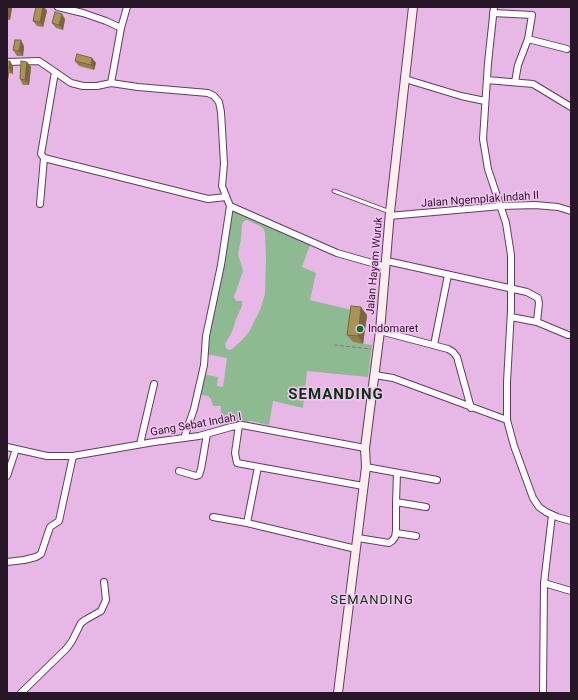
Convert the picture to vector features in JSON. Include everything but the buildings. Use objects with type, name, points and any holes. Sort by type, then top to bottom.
[{"type":"main road","name":"Jalan Hayam Wuruk","points":[[338,693],[366,466],[365,448],[378,350],[390,214],[412,7]]},
{"type":"street","points":[[58,7],[83,13],[121,28]]},
{"type":"street","points":[[112,83],[121,28],[127,7]]},
{"type":"street","points":[[515,82],[518,65],[528,38],[532,15],[493,10],[486,80],[483,139],[488,169],[506,223],[511,255],[511,317],[507,420],[514,446],[533,498],[539,507],[552,515],[571,521]]},
{"type":"street","points":[[528,38],[567,49]]},
{"type":"street","points":[[7,62],[39,60],[71,83],[83,86],[97,86],[112,83],[138,87],[208,93],[214,96],[219,102],[224,164],[222,186],[230,206],[221,265],[206,336],[204,365],[194,409],[184,438]]},
{"type":"street","points":[[40,204],[44,158],[41,154],[55,72]]},
{"type":"street","points":[[405,79],[461,96],[485,100]]},
{"type":"street","points":[[486,80],[533,84],[571,107]]},
{"type":"street","points":[[44,158],[208,200],[226,197]]},
{"type":"street","name":"Jalan Ngemplak Indah II","points":[[390,214],[501,206],[542,205],[558,207],[571,211]]},
{"type":"street","points":[[230,206],[337,253],[527,292],[538,298],[537,322]]},
{"type":"street","points":[[434,345],[448,275]]},
{"type":"street","points":[[511,317],[537,322],[568,335]]},
{"type":"street","points":[[380,331],[448,349],[453,352],[457,357],[471,408]]},
{"type":"street","points":[[375,375],[393,378],[507,420]]},
{"type":"street","points":[[140,444],[154,384]]},
{"type":"street","points":[[239,425],[235,453],[237,463],[363,486]]},
{"type":"street","name":"Gang Sebat Indah I","points":[[7,447],[47,456],[73,456],[207,434],[239,425],[365,448]]},
{"type":"street","points":[[179,471],[196,476],[199,475],[207,434]]},
{"type":"street","points":[[7,476],[16,449]]},
{"type":"street","points":[[7,562],[36,557],[41,554],[50,527],[60,521],[73,456]]},
{"type":"street","points":[[366,466],[437,480]]},
{"type":"street","points":[[247,523],[258,468]]},
{"type":"street","points":[[358,538],[389,543],[392,541],[396,533],[397,473]]},
{"type":"street","points":[[396,502],[426,507]]},
{"type":"street","points":[[543,693],[544,583],[552,515]]},
{"type":"street","points":[[214,517],[247,523],[356,549]]},
{"type":"street","points":[[396,533],[416,536]]},
{"type":"street","points":[[21,693],[67,648],[81,623],[101,611],[106,600],[104,582]]},
{"type":"street","points":[[544,583],[571,591]]},
{"type":"lane","points":[[334,191],[390,214]]},
{"type":"path","points":[[334,344],[378,350]]},
{"type":"green space","points":[[231,210],[310,245],[302,267],[316,273],[310,300],[356,311],[352,342],[372,345],[368,377],[307,371],[303,408],[273,401],[269,425],[251,421],[220,426],[221,406],[213,406],[211,399],[208,396],[197,394],[203,374],[218,377],[217,386],[223,387],[227,358],[206,354],[207,336]],"holes":[[[247,220],[264,229],[265,233],[265,294],[260,310],[249,332],[242,340],[229,350],[226,348],[225,344],[232,332],[242,306],[242,301],[236,301],[234,297],[243,271],[238,254],[242,224]]]},
{"type":"place","name":"Indomaret","points":[[360,329]]},
{"type":"district","name":"SEMANDING","points":[[336,395]]},
{"type":"district","name":"SEMANDING","points":[[372,601]]}]
